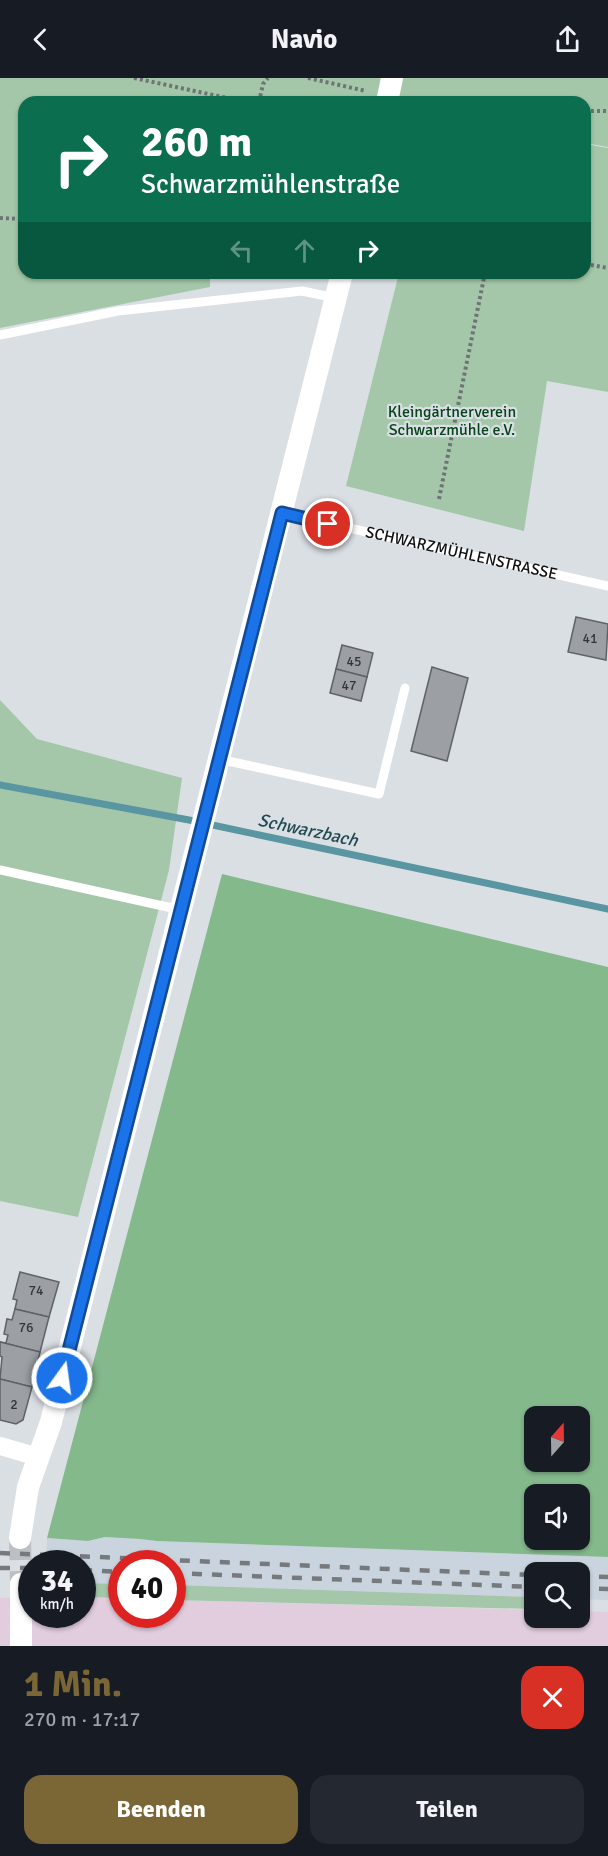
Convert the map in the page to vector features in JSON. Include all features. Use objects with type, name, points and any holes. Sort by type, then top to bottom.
[{"type":"street","points":[[20,1538],[28,1487],[51,1422],[341,279]]},
{"type":"street","points":[[0,1446],[38,1457]]},
{"type":"street","points":[[21,1628],[21,1646]]},
{"type":"lane","points":[[0,334],[118,311],[302,291],[336,298]]},
{"type":"lane","name":"SCHWARZMÜHLENSTRASSE","points":[[282,513],[608,586]]},
{"type":"lane","points":[[219,759],[379,794],[405,688]]},
{"type":"lane","points":[[0,870],[181,910]]},
{"type":"path","points":[[134,78],[218,96]]},
{"type":"path","points":[[260,96],[263,84],[268,78]]},
{"type":"path","points":[[308,78],[390,92]]},
{"type":"path","points":[[591,111],[608,111]]},
{"type":"path","points":[[0,218],[18,219]]},
{"type":"path","points":[[591,265],[608,268]]},
{"type":"path","points":[[439,499],[484,279]]},
{"type":"shaded area","points":[[105,1537],[157,1541],[608,1557],[608,1600],[590,1599],[590,1562],[524,1562],[524,1597],[186,1585],[186,1550],[108,1550],[108,1584],[96,1583],[96,1550],[47,1550],[47,1538],[88,1541]]},
{"type":"shaded area","points":[[18,1597],[18,1628],[96,1628],[96,1598],[108,1598],[108,1628],[186,1628],[186,1600],[524,1610],[524,1628],[590,1628],[590,1611],[608,1612],[608,1646],[0,1646],[0,1598]]},
{"type":"green space","points":[[0,78],[608,78],[608,147],[591,144],[591,96],[18,96],[18,279],[210,279],[210,287],[0,328]]},
{"type":"green space","name":"Kleingärtnerverein Schwarzmühle e.V.","points":[[591,145],[608,148],[608,392],[547,381],[524,531],[346,486],[398,279],[591,279]]},
{"type":"green space","points":[[0,700],[37,739],[182,778],[169,870],[78,1217],[0,1201]]},
{"type":"green space","points":[[222,874],[608,967],[608,1557],[157,1541],[105,1537],[88,1541],[47,1538]]},
{"type":"green space","points":[[96,1583],[108,1584],[108,1598],[96,1597]]},
{"type":"green space","points":[[186,1585],[524,1597],[524,1609],[186,1600]]},
{"type":"building","points":[[576,617],[608,624],[606,660],[568,652]]},
{"type":"building","points":[[342,645],[373,653],[367,677],[336,669]]},
{"type":"building","points":[[432,667],[468,678],[447,761],[411,751]]},
{"type":"building","points":[[336,669],[367,677],[361,701],[330,693]]},
{"type":"building","points":[[20,1272],[59,1282],[49,1317],[15,1309],[17,1300],[13,1299]]},
{"type":"building","points":[[15,1309],[49,1317],[40,1352],[0,1342],[6,1343],[8,1335],[4,1334],[7,1319],[12,1320]]},
{"type":"building","points":[[0,1342],[40,1352],[32,1387],[0,1379],[2,1357],[0,1356]]},
{"type":"building","points":[[0,1379],[32,1387],[23,1420],[16,1424],[0,1420]]},
{"type":"waterway","name":"Schwarzbach","points":[[0,785],[189,820],[608,909]]},
{"type":"tunnel","points":[[20,1538],[20,1550]]},
{"type":"railway","points":[[0,1553],[524,1575]]},
{"type":"railway","points":[[0,1568],[18,1568]]},
{"type":"railway","points":[[96,1571],[108,1571]]},
{"type":"railway","points":[[186,1574],[524,1587]]},
{"type":"railway","points":[[590,1576],[608,1577]]},
{"type":"railway","points":[[590,1588],[608,1589]]},
{"type":"route","points":[[62,1378],[282,513],[328,524]]}]
